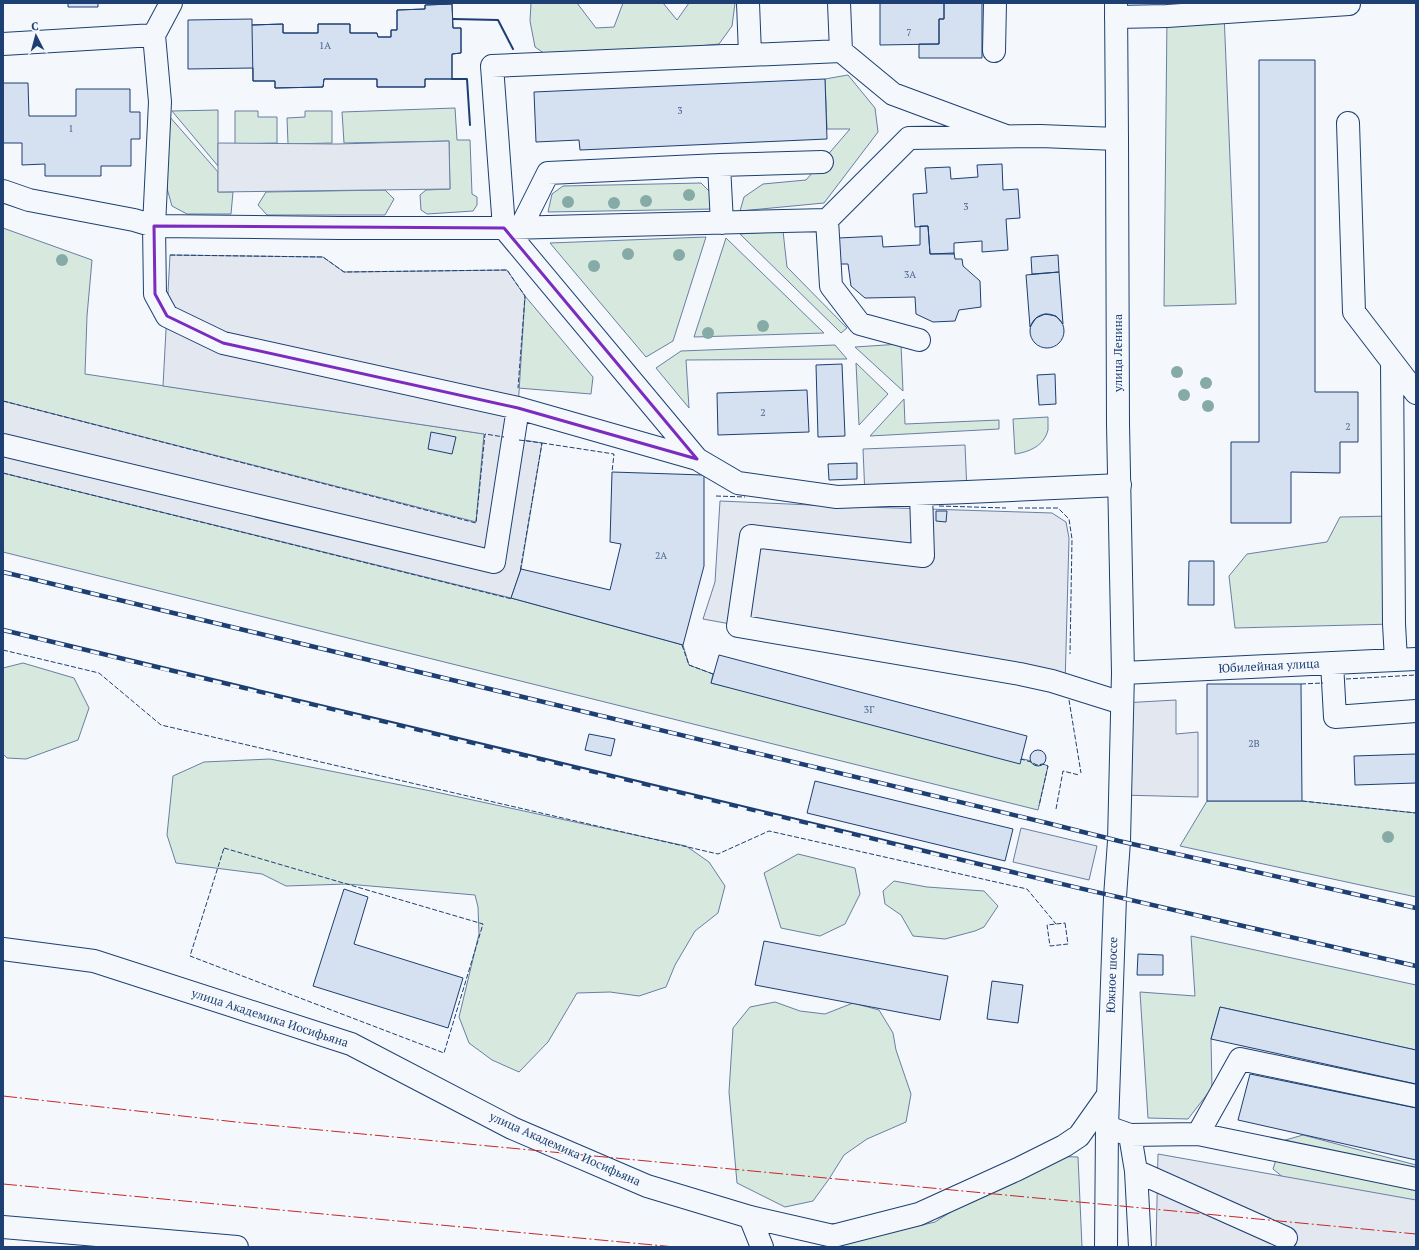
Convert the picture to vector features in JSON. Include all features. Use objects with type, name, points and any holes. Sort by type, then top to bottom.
[{"type":"street","points":[[170,3],[154,35],[160,102],[154,226],[155,294],[167,316],[223,343],[518,408],[697,459],[738,482],[757,486],[837,496],[921,494],[1120,485]]},
{"type":"street","points":[[748,3],[750,54]]},
{"type":"street","points":[[839,3],[841,51]]},
{"type":"street","points":[[994,51],[995,3]]},
{"type":"street","points":[[1116,10],[1167,16],[1349,3]]},
{"type":"street","name":"улица Ленина","points":[[1116,10],[1118,139],[1118,424],[1123,673],[1122,703]]},
{"type":"street","points":[[3,44],[154,35]]},
{"type":"street","points":[[697,459],[512,227],[492,66],[841,51],[893,94],[1006,136]]},
{"type":"street","points":[[1348,123],[1354,312],[1416,393]]},
{"type":"street","points":[[3,191],[29,200],[134,220],[154,226],[340,228],[512,227],[826,220],[909,138],[1006,136],[1118,139]]},
{"type":"street","points":[[512,227],[548,173],[822,162]]},
{"type":"street","points":[[720,165],[722,223]]},
{"type":"street","points":[[826,220],[831,286],[860,324],[919,340]]},
{"type":"street","points":[[1392,362],[1394,624],[1406,659]]},
{"type":"street","points":[[3,446],[494,562],[518,408]]},
{"type":"street","points":[[921,494],[923,556],[751,536],[738,626],[1020,674],[1052,681],[1122,703]]},
{"type":"street","name":"Юбилейная улица","points":[[1123,673],[1406,659]]},
{"type":"street","points":[[1332,663],[1335,716],[1416,711]]},
{"type":"street","name":"Южное шоссе","points":[[1106,1247],[1107,1127],[1115,897],[1119,841],[1122,703]]},
{"type":"street","name":"улица Академика Иосифьяна","points":[[3,949],[94,961],[351,1044],[512,1128],[647,1186],[750,1217],[833,1236],[919,1214],[1018,1169],[1064,1146],[1079,1136],[1108,1095]]},
{"type":"street","points":[[1198,1134],[1240,1059],[1416,1096]]},
{"type":"street","points":[[1107,1127],[1130,1135],[1198,1134],[1416,1179]]},
{"type":"street","points":[[1130,1135],[1136,1171],[1140,1247]]},
{"type":"street","points":[[1136,1171],[1286,1238]]},
{"type":"street","points":[[750,1217],[762,1247]]},
{"type":"street","points":[[3,1227],[237,1247]]},
{"type":"street","points":[[808,1247],[833,1236]]},
{"type":"highlighted area","points":[[154,226],[504,228],[697,459],[518,408],[223,343],[167,316],[155,294]]},
{"type":"shaded area","points":[[531,3],[577,3],[596,28],[614,27],[623,3],[663,3],[677,20],[689,3],[735,3],[732,26],[719,44],[607,55],[551,58],[535,47],[530,21]]},
{"type":"shaded area","points":[[1224,13],[1236,304],[1164,306],[1167,16]]},
{"type":"shaded area","points":[[848,75],[875,108],[878,132],[824,203],[740,211],[744,197],[763,184],[806,180],[850,129],[827,129],[825,79]]},
{"type":"shaded area","points":[[455,108],[457,140],[470,140],[472,194],[477,197],[477,205],[473,211],[427,214],[421,210],[420,195],[426,190],[450,189],[449,141],[344,143],[342,112]]},
{"type":"shaded area","points":[[218,110],[218,166],[172,111]]},
{"type":"shaded area","points":[[235,111],[258,111],[258,117],[277,117],[277,143],[235,144]]},
{"type":"shaded area","points":[[305,111],[332,111],[332,143],[288,144],[287,118],[305,117]]},
{"type":"shaded area","points":[[169,116],[218,172],[218,192],[233,192],[231,214],[187,214],[172,206],[166,185]]},
{"type":"shaded area","points":[[449,141],[450,189],[218,192],[218,143],[337,144]]},
{"type":"shaded area","points":[[701,183],[711,193],[713,209],[548,212],[552,194],[563,186]]},
{"type":"shaded area","points":[[385,190],[394,199],[385,215],[267,215],[258,205],[266,192]]},
{"type":"shaded area","points":[[3,228],[92,260],[87,316],[85,374],[485,434],[476,523],[3,401]]},
{"type":"shaded area","points":[[783,231],[787,267],[847,328],[841,333],[740,234]]},
{"type":"shaded area","points":[[706,237],[673,341],[646,357],[550,243]]},
{"type":"shaded area","points":[[726,238],[824,333],[694,337]]},
{"type":"shaded area","points":[[170,255],[323,257],[344,272],[507,270],[525,296],[518,408],[512,438],[542,443],[521,569],[511,598],[3,473],[3,401],[476,522],[484,434],[163,386]]},
{"type":"shaded area","points":[[525,296],[593,377],[591,394],[518,388]]},
{"type":"shaded area","points":[[901,344],[903,391],[855,347]]},
{"type":"shaded area","points":[[835,345],[847,359],[686,360],[689,408],[656,368],[681,351]]},
{"type":"shaded area","points":[[856,363],[888,394],[859,425]]},
{"type":"shaded area","points":[[904,399],[905,424],[999,420],[999,429],[870,436]]},
{"type":"shaded area","points":[[1048,417],[1048,430],[1043,440],[1031,450],[1015,454],[1013,419]]},
{"type":"shaded area","points":[[965,445],[967,492],[865,496],[863,449]]},
{"type":"shaded area","points":[[3,473],[511,598],[683,645],[689,665],[713,674],[711,683],[1031,761],[1038,765],[1043,764],[1048,766],[1038,810],[3,552]]},
{"type":"shaded area","points":[[720,501],[1052,513],[1066,522],[1069,538],[1065,685],[703,619],[715,582]]},
{"type":"shaded area","points":[[1394,516],[1394,624],[1235,628],[1229,576],[1247,554],[1327,542],[1340,517]]},
{"type":"shaded area","points":[[23,663],[74,678],[89,708],[78,740],[26,759],[7,758],[3,754],[3,668]]},
{"type":"shaded area","points":[[1176,700],[1176,734],[1198,732],[1198,797],[1120,795],[1122,703]]},
{"type":"shaded area","points":[[270,759],[431,791],[686,846],[709,862],[725,886],[718,913],[695,931],[675,965],[666,987],[639,996],[610,992],[577,993],[548,1042],[519,1072],[492,1060],[469,1043],[459,1017],[479,934],[478,907],[475,895],[347,884],[286,886],[262,874],[176,863],[167,835],[173,776],[204,762]]},
{"type":"shaded area","points":[[1207,801],[1302,801],[1416,813],[1416,897],[1180,846]]},
{"type":"shaded area","points":[[1021,828],[1097,846],[1089,880],[1013,862]]},
{"type":"shaded area","points":[[798,854],[855,868],[860,894],[845,924],[820,936],[781,928],[764,873]]},
{"type":"shaded area","points":[[894,881],[927,887],[984,891],[998,906],[984,927],[975,931],[945,939],[913,936],[901,915],[885,904],[883,891]]},
{"type":"shaded area","points":[[1191,936],[1416,985],[1416,1050],[1220,1007],[1211,1039],[1212,1088],[1188,1119],[1148,1118],[1140,992],[1195,996]]},
{"type":"shaded area","points":[[775,1002],[800,1011],[825,1014],[853,1003],[879,1010],[893,1033],[896,1050],[911,1094],[906,1122],[867,1139],[844,1155],[813,1201],[785,1207],[737,1183],[729,1092],[733,1028],[750,1007]]},
{"type":"shaded area","points":[[1303,1135],[1416,1165],[1416,1213],[1295,1187],[1273,1169],[1282,1141]]},
{"type":"shaded area","points":[[1158,1154],[1416,1200],[1416,1247],[1156,1247]]},
{"type":"shaded area","points":[[1049,1156],[1078,1157],[1082,1247],[835,1247],[841,1244],[935,1222],[1018,1169]]},
{"type":"building","points":[[68,3],[98,3],[98,7],[68,7]]},
{"type":"building","points":[[880,3],[944,3],[944,19],[939,19],[939,44],[880,45]]},
{"type":"building","points":[[944,3],[982,3],[982,58],[919,58],[919,44],[939,44],[939,19],[944,19]]},
{"type":"building","points":[[452,4],[453,28],[461,28],[461,53],[452,54],[452,79],[425,79],[425,87],[377,87],[377,79],[324,79],[323,87],[275,88],[275,81],[253,81],[252,25],[283,24],[283,33],[318,33],[318,24],[350,24],[350,33],[377,33],[378,37],[391,37],[391,30],[397,30],[397,10],[425,9],[425,5]]},
{"type":"building","points":[[452,4],[453,28],[461,28],[461,53],[452,54],[452,79],[425,79],[425,87],[377,87],[377,79],[324,79],[323,87],[275,88],[275,81],[253,81],[253,68],[188,69],[188,20],[252,19],[252,25],[283,24],[283,33],[318,33],[318,24],[350,24],[350,33],[377,33],[378,37],[391,37],[391,30],[397,30],[397,10],[425,9],[425,5]]},
{"type":"building","points":[[1259,60],[1315,60],[1315,392],[1358,392],[1358,442],[1340,442],[1340,473],[1291,472],[1291,523],[1231,523],[1231,442],[1259,442]]},
{"type":"building","points":[[825,79],[827,139],[580,150],[579,140],[536,142],[534,92]]},
{"type":"building","points":[[3,83],[28,83],[29,116],[76,116],[76,89],[130,89],[130,112],[140,112],[140,139],[131,139],[131,166],[101,166],[101,176],[45,176],[45,164],[22,165],[22,143],[3,143]]},
{"type":"building","points":[[1002,164],[1003,190],[1018,189],[1020,218],[1006,219],[1008,250],[982,252],[982,241],[954,243],[954,254],[930,254],[928,226],[915,227],[913,194],[927,193],[925,168],[950,167],[951,179],[978,177],[977,165]]},
{"type":"building","points":[[920,226],[928,226],[930,254],[954,253],[955,259],[962,259],[963,266],[980,281],[981,307],[959,310],[955,321],[933,322],[916,314],[915,297],[865,298],[851,286],[848,264],[840,264],[838,238],[882,236],[883,247],[920,245]]},
{"type":"building","points":[[1058,255],[1059,272],[1032,274],[1031,257]]},
{"type":"building","points":[[1059,272],[1063,324],[1056,316],[1045,314],[1036,318],[1030,327],[1026,275]]},
{"type":"building","points":[[1044,314],[1050,314],[1054,315],[1061,321],[1064,331],[1063,338],[1057,345],[1050,348],[1044,348],[1040,347],[1033,341],[1030,334],[1030,328],[1031,324],[1037,317]]},
{"type":"building","points":[[842,364],[845,436],[818,437],[816,365]]},
{"type":"building","points":[[1055,374],[1056,404],[1039,405],[1037,375]]},
{"type":"building","points":[[807,390],[809,432],[718,435],[717,393]]},
{"type":"building","points":[[431,432],[456,437],[452,454],[428,449]]},
{"type":"building","points":[[857,463],[857,479],[829,480],[828,464]]},
{"type":"building","points":[[612,472],[704,475],[704,566],[683,645],[511,598],[521,569],[610,590],[621,544],[610,542]]},
{"type":"building","points":[[936,511],[947,511],[946,522],[936,521]]},
{"type":"building","points":[[1189,561],[1214,561],[1214,605],[1188,605]]},
{"type":"building","points":[[719,655],[1027,736],[1020,764],[711,683]]},
{"type":"building","points":[[1207,684],[1301,684],[1302,801],[1207,801]]},
{"type":"building","points":[[589,734],[615,739],[611,756],[585,750]]},
{"type":"building","points":[[1038,750],[1044,752],[1046,758],[1044,764],[1038,766],[1032,764],[1030,758],[1032,752]]},
{"type":"building","points":[[1416,754],[1416,783],[1355,785],[1354,756]]},
{"type":"building","points":[[815,781],[1013,829],[1005,861],[807,813]]},
{"type":"building","points":[[344,889],[368,897],[354,944],[463,978],[448,1028],[313,986]]},
{"type":"building","points":[[764,941],[948,976],[940,1020],[755,985]]},
{"type":"building","points":[[1138,954],[1163,955],[1163,975],[1137,975]]},
{"type":"building","points":[[992,981],[1023,985],[1018,1023],[987,1019]]},
{"type":"building","points":[[1220,1007],[1416,1050],[1416,1084],[1211,1039]]},
{"type":"building","points":[[1250,1074],[1416,1108],[1416,1160],[1238,1120]]},
{"type":"railway","points":[[3,572],[1119,841],[1416,908]]},
{"type":"railway","points":[[3,630],[709,801],[1416,966]]},
{"type":"fence","points":[[170,255],[323,257],[344,272],[507,270],[525,296],[518,388]]},
{"type":"fence","points":[[3,401],[476,523],[485,434],[504,437]]},
{"type":"fence","points":[[519,440],[542,443],[520,572]]},
{"type":"fence","points":[[542,443],[614,454],[612,472]]},
{"type":"fence","points":[[3,473],[512,599]]},
{"type":"fence","points":[[716,496],[745,497]]},
{"type":"fence","points":[[939,506],[1006,508]]},
{"type":"fence","points":[[1018,508],[1058,508],[1069,519],[1072,539],[1070,654]]},
{"type":"fence","points":[[682,645],[689,665],[713,674],[713,676]]},
{"type":"fence","points":[[3,650],[99,673],[161,725],[718,854],[769,831],[1027,889],[1056,924]]},
{"type":"fence","points":[[1346,679],[1416,675]]},
{"type":"fence","points":[[1301,684],[1323,683]]},
{"type":"fence","points":[[1069,700],[1081,773]]},
{"type":"fence","points":[[1021,760],[1037,765],[1043,764],[1048,766],[1039,806]]},
{"type":"fence","points":[[1056,809],[1063,771],[1079,775]]},
{"type":"fence","points":[[1302,801],[1416,813]]},
{"type":"fence","points":[[224,848],[483,924],[444,1053],[190,956],[224,848]]},
{"type":"fence","points":[[1065,923],[1068,944],[1050,946],[1047,925],[1065,923]]},
{"type":"wall","points":[[453,19],[498,20],[513,49]]},
{"type":"wall","points":[[452,79],[467,79],[470,125]]},
{"type":"power","points":[[3,1096],[236,1122],[1416,1234]]},
{"type":"power","points":[[3,1184],[675,1247]]}]
